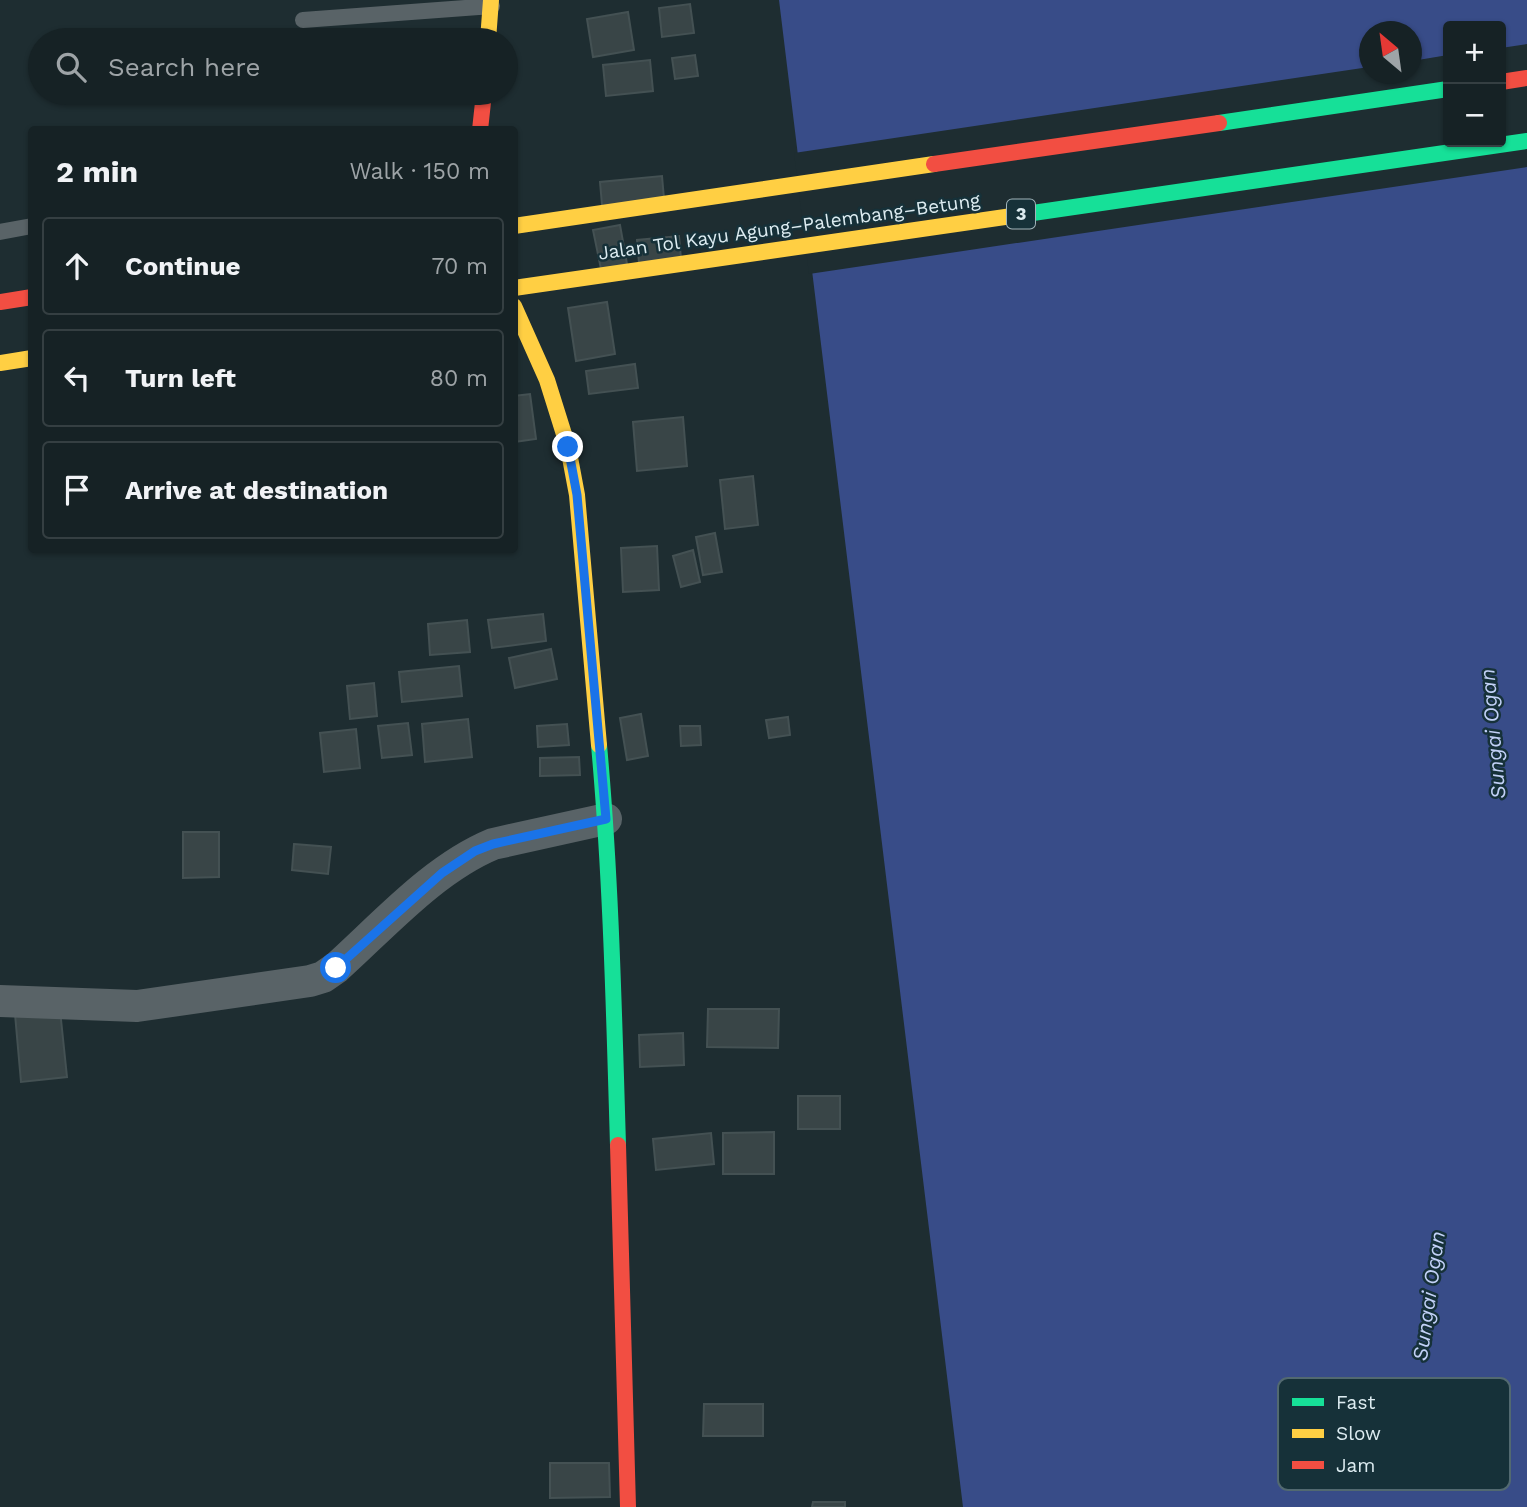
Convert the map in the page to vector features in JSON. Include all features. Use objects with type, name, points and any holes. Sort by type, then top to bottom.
[{"type":"main road","points":[[489,28],[491,3]]},
{"type":"main road","points":[[1506,81],[1527,78]]},
{"type":"main road","name":"Jalan Tol Kayu Agung–Palembang–Betung","points":[[518,225],[1443,90]]},
{"type":"main road","points":[[480,126],[483,105]]},
{"type":"main road","name":"Jalan Tol Kayu Agung–Palembang–Betung","points":[[518,287],[1527,141]]},
{"type":"main road","points":[[0,302],[28,298]]},
{"type":"main road","points":[[518,315],[547,380],[568,447],[577,495],[606,819],[613,964],[628,1507]]},
{"type":"main road","points":[[0,363],[28,359]]},
{"type":"street","points":[[0,1001],[137,1006],[310,981],[323,977],[336,968],[442,873],[475,851],[493,844],[606,819]]},
{"type":"lane","points":[[303,20],[491,3]]},
{"type":"lane","points":[[0,232],[28,227]]},
{"type":"water","name":"Sungai Ogan","points":[[779,0],[1527,0],[1527,1507],[963,1507]]},
{"type":"pier","points":[[1527,44],[1527,167],[809,274],[794,153],[1359,68],[1359,84],[1422,84],[1422,59],[1443,56],[1443,147],[1506,147],[1506,47]]},
{"type":"building","points":[[690,4],[694,33],[662,37],[659,8]]},
{"type":"building","points":[[628,12],[634,50],[593,57],[587,19]]},
{"type":"building","points":[[695,55],[698,76],[675,79],[672,58]]},
{"type":"building","points":[[650,60],[653,91],[606,96],[603,65]]},
{"type":"building","points":[[662,176],[665,210],[603,216],[600,182]]},
{"type":"building","points":[[620,225],[627,264],[601,269],[593,230]]},
{"type":"building","points":[[679,236],[681,259],[639,263],[637,240]]},
{"type":"building","points":[[607,302],[615,354],[576,361],[568,308]]},
{"type":"building","points":[[635,364],[638,388],[589,394],[586,371]]},
{"type":"building","points":[[530,394],[536,439],[518,441],[518,396]]},
{"type":"building","points":[[683,417],[687,466],[637,471],[633,422]]},
{"type":"building","points":[[753,476],[758,525],[725,529],[720,480]]},
{"type":"building","points":[[715,533],[722,572],[703,575],[696,537]]},
{"type":"building","points":[[657,546],[659,590],[623,592],[621,548]]},
{"type":"building","points":[[693,550],[700,582],[681,587],[673,556]]},
{"type":"building","points":[[543,614],[546,641],[492,648],[488,620]]},
{"type":"building","points":[[467,620],[470,652],[430,655],[428,624]]},
{"type":"building","points":[[551,649],[557,679],[515,688],[509,658]]},
{"type":"building","points":[[459,666],[462,696],[402,702],[399,672]]},
{"type":"building","points":[[374,683],[377,716],[350,719],[347,686]]},
{"type":"building","points":[[641,714],[648,756],[627,760],[620,718]]},
{"type":"building","points":[[788,717],[790,735],[769,738],[766,720]]},
{"type":"building","points":[[468,719],[472,757],[425,762],[422,724]]},
{"type":"building","points":[[408,723],[412,755],[382,758],[378,726]]},
{"type":"building","points":[[567,724],[569,745],[538,747],[537,726]]},
{"type":"building","points":[[680,726],[700,726],[701,745],[681,746]]},
{"type":"building","points":[[356,729],[360,768],[324,772],[320,733]]},
{"type":"building","points":[[579,757],[580,775],[540,776],[540,758]]},
{"type":"building","points":[[183,832],[219,832],[219,877],[183,878]]},
{"type":"building","points":[[294,844],[331,847],[328,874],[292,870]]},
{"type":"building","points":[[708,1009],[779,1009],[778,1048],[707,1047]]},
{"type":"building","points":[[60,1010],[67,1077],[21,1082],[15,1014]]},
{"type":"building","points":[[683,1033],[684,1065],[640,1067],[639,1035]]},
{"type":"building","points":[[798,1096],[840,1096],[840,1129],[798,1129]]},
{"type":"building","points":[[774,1132],[774,1174],[723,1174],[723,1133]]},
{"type":"building","points":[[711,1133],[714,1164],[656,1170],[653,1139]]},
{"type":"building","points":[[704,1404],[763,1404],[763,1436],[703,1436]]},
{"type":"building","points":[[550,1463],[609,1463],[610,1497],[550,1498]]},
{"type":"building","points":[[813,1502],[845,1502],[845,1507],[812,1507]]},
{"type":"traffic: fast","points":[[1219,123],[1443,90]]},
{"type":"traffic: fast","points":[[1019,215],[1527,141]]},
{"type":"traffic: fast","points":[[599,745],[609,895],[618,1145]]},
{"type":"traffic: slow","points":[[489,28],[491,0]]},
{"type":"traffic: slow","points":[[518,225],[934,164]]},
{"type":"traffic: slow","points":[[518,287],[1019,215]]},
{"type":"traffic: slow","points":[[518,315],[547,380],[568,447],[577,495],[599,745]]},
{"type":"traffic: slow","points":[[0,363],[28,359]]},
{"type":"traffic: jam","points":[[1506,81],[1527,78]]},
{"type":"traffic: jam","points":[[480,126],[483,105]]},
{"type":"traffic: jam","points":[[934,164],[1219,123]]},
{"type":"traffic: jam","points":[[0,302],[28,298]]},
{"type":"traffic: jam","points":[[618,1145],[628,1507]]},
{"type":"route","points":[[336,968],[442,873],[475,851],[493,844],[606,819],[577,495],[568,447]]}]
